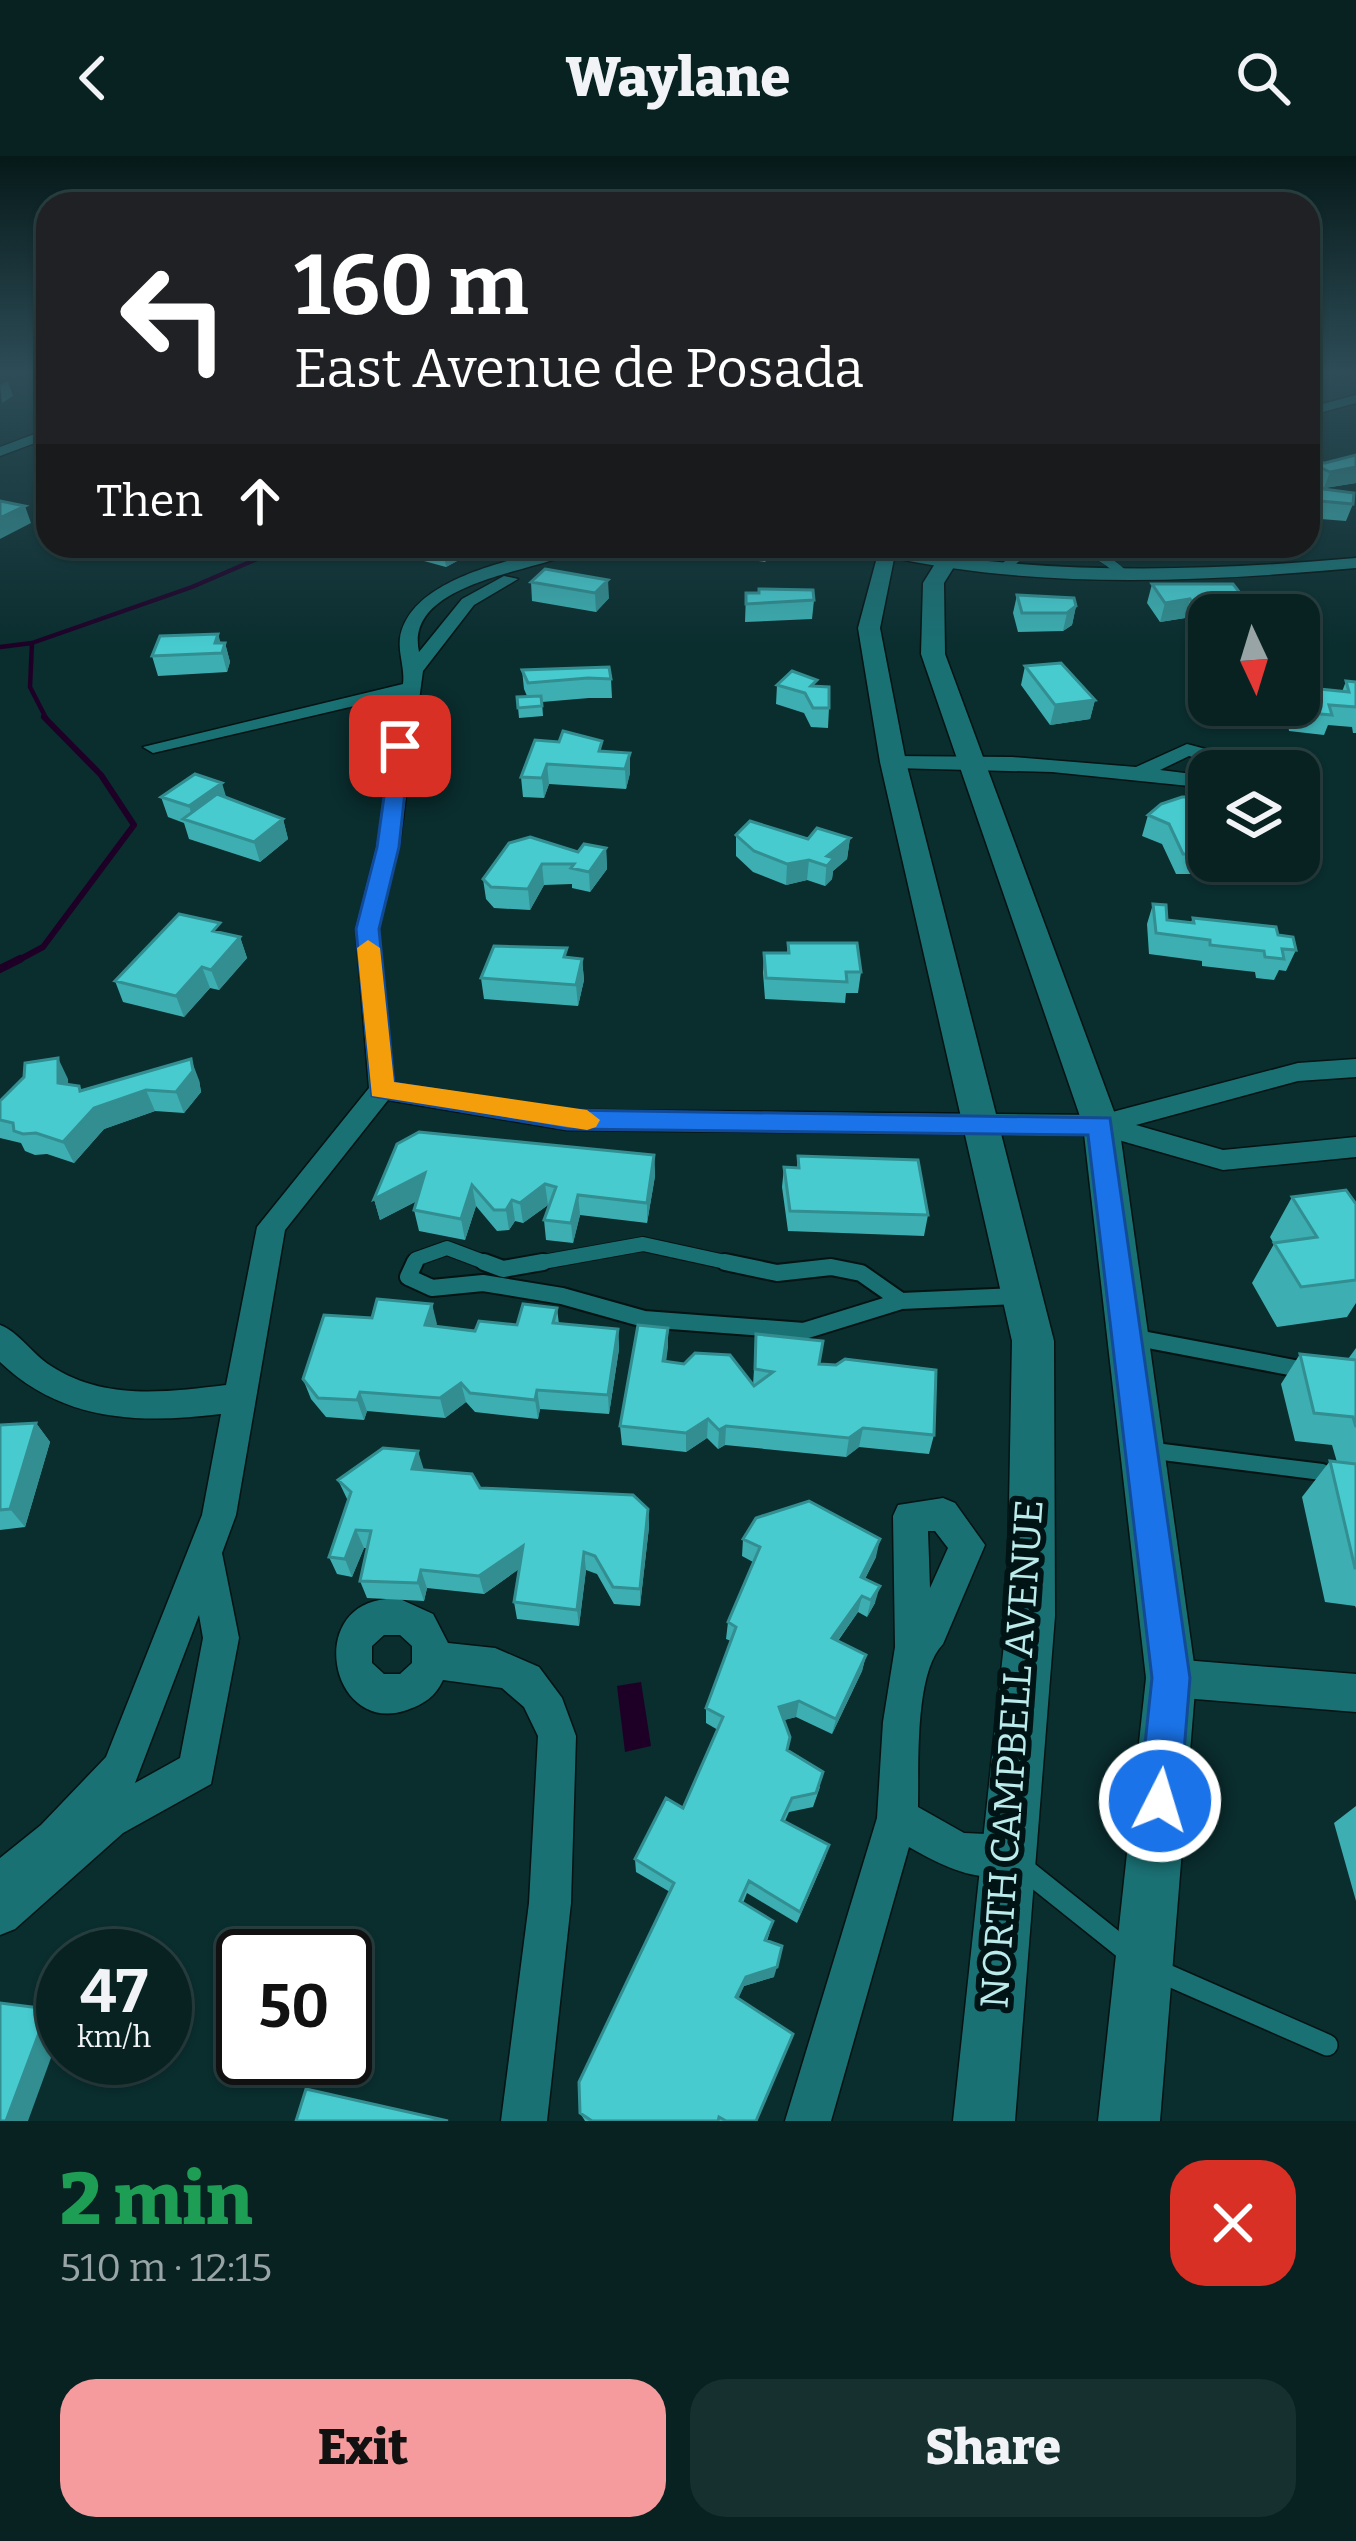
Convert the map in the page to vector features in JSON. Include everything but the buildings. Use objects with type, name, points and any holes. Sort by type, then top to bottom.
[{"type":"main road","name":"NORTH CAMPBELL AVENUE","points":[[887,558],[869,628],[893,762],[1034,1341],[1030,1616],[984,2121]]},
{"type":"main road","points":[[946,558],[928,595],[932,654],[1101,1125],[1171,1678],[1130,2121]]},
{"type":"street","points":[[0,1914],[110,1802],[219,1515],[271,1227],[382,1090],[367,929],[388,847],[412,679],[410,630],[438,595],[481,573],[542,558]]},
{"type":"street","points":[[153,747],[412,679],[468,602],[546,558]]},
{"type":"street","points":[[963,558],[1003,569],[1123,574],[1356,563]]},
{"type":"street","points":[[1144,770],[1188,751]]},
{"type":"street","points":[[893,762],[971,760],[1144,770],[1188,778]]},
{"type":"street","points":[[382,1090],[567,1120],[1101,1125],[1298,1072],[1356,1068]]},
{"type":"street","points":[[1101,1125],[1223,1160],[1356,1148]]},
{"type":"street","points":[[0,1338],[10,1353],[54,1385],[128,1406],[240,1398]]},
{"type":"street","points":[[0,1885],[110,1802],[196,1770],[221,1638],[206,1557]]},
{"type":"street","points":[[808,2121],[897,1818],[902,1722],[914,1647]]},
{"type":"street","points":[[430,1661],[510,1668],[532,1682],[551,1714],[557,1736],[550,1903],[524,2121]]},
{"type":"street","points":[[1171,1678],[1356,1693]]},
{"type":"street","points":[[897,1818],[959,1853],[1009,1856]]},
{"type":"lane","points":[[1003,569],[1016,558]]},
{"type":"lane","points":[[1109,558],[1123,574]]},
{"type":"lane","points":[[901,1301],[861,1274],[846,1270],[831,1267],[776,1274],[643,1244],[503,1268],[447,1248],[416,1258],[408,1277],[432,1288],[483,1283],[562,1296],[644,1319],[804,1331],[901,1301],[1022,1296]]},
{"type":"lane","points":[[1127,1336],[1305,1370]]},
{"type":"lane","points":[[1142,1449],[1322,1472]]},
{"type":"lane","points":[[1009,1856],[1144,1965],[1327,2045]]},
{"type":"shaded area","points":[[641,1682],[651,1746],[625,1752],[617,1686]]},
{"type":"waterway","points":[[32,643],[192,587],[259,558]]},
{"type":"waterway","points":[[0,647],[32,643]]},
{"type":"waterway","points":[[32,643],[30,687],[47,720]]},
{"type":"waterway","points":[[15,962],[43,947],[134,825],[101,775],[44,717]]},
{"type":"waterway","points":[[0,969],[20,959]]},
{"type":"slow traffic","points":[[368,948],[382,1090],[587,1120]]},
{"type":"route","points":[[400,746],[388,847],[367,929],[382,1090],[567,1120],[1101,1125],[1171,1678],[1160,1801]]}]
